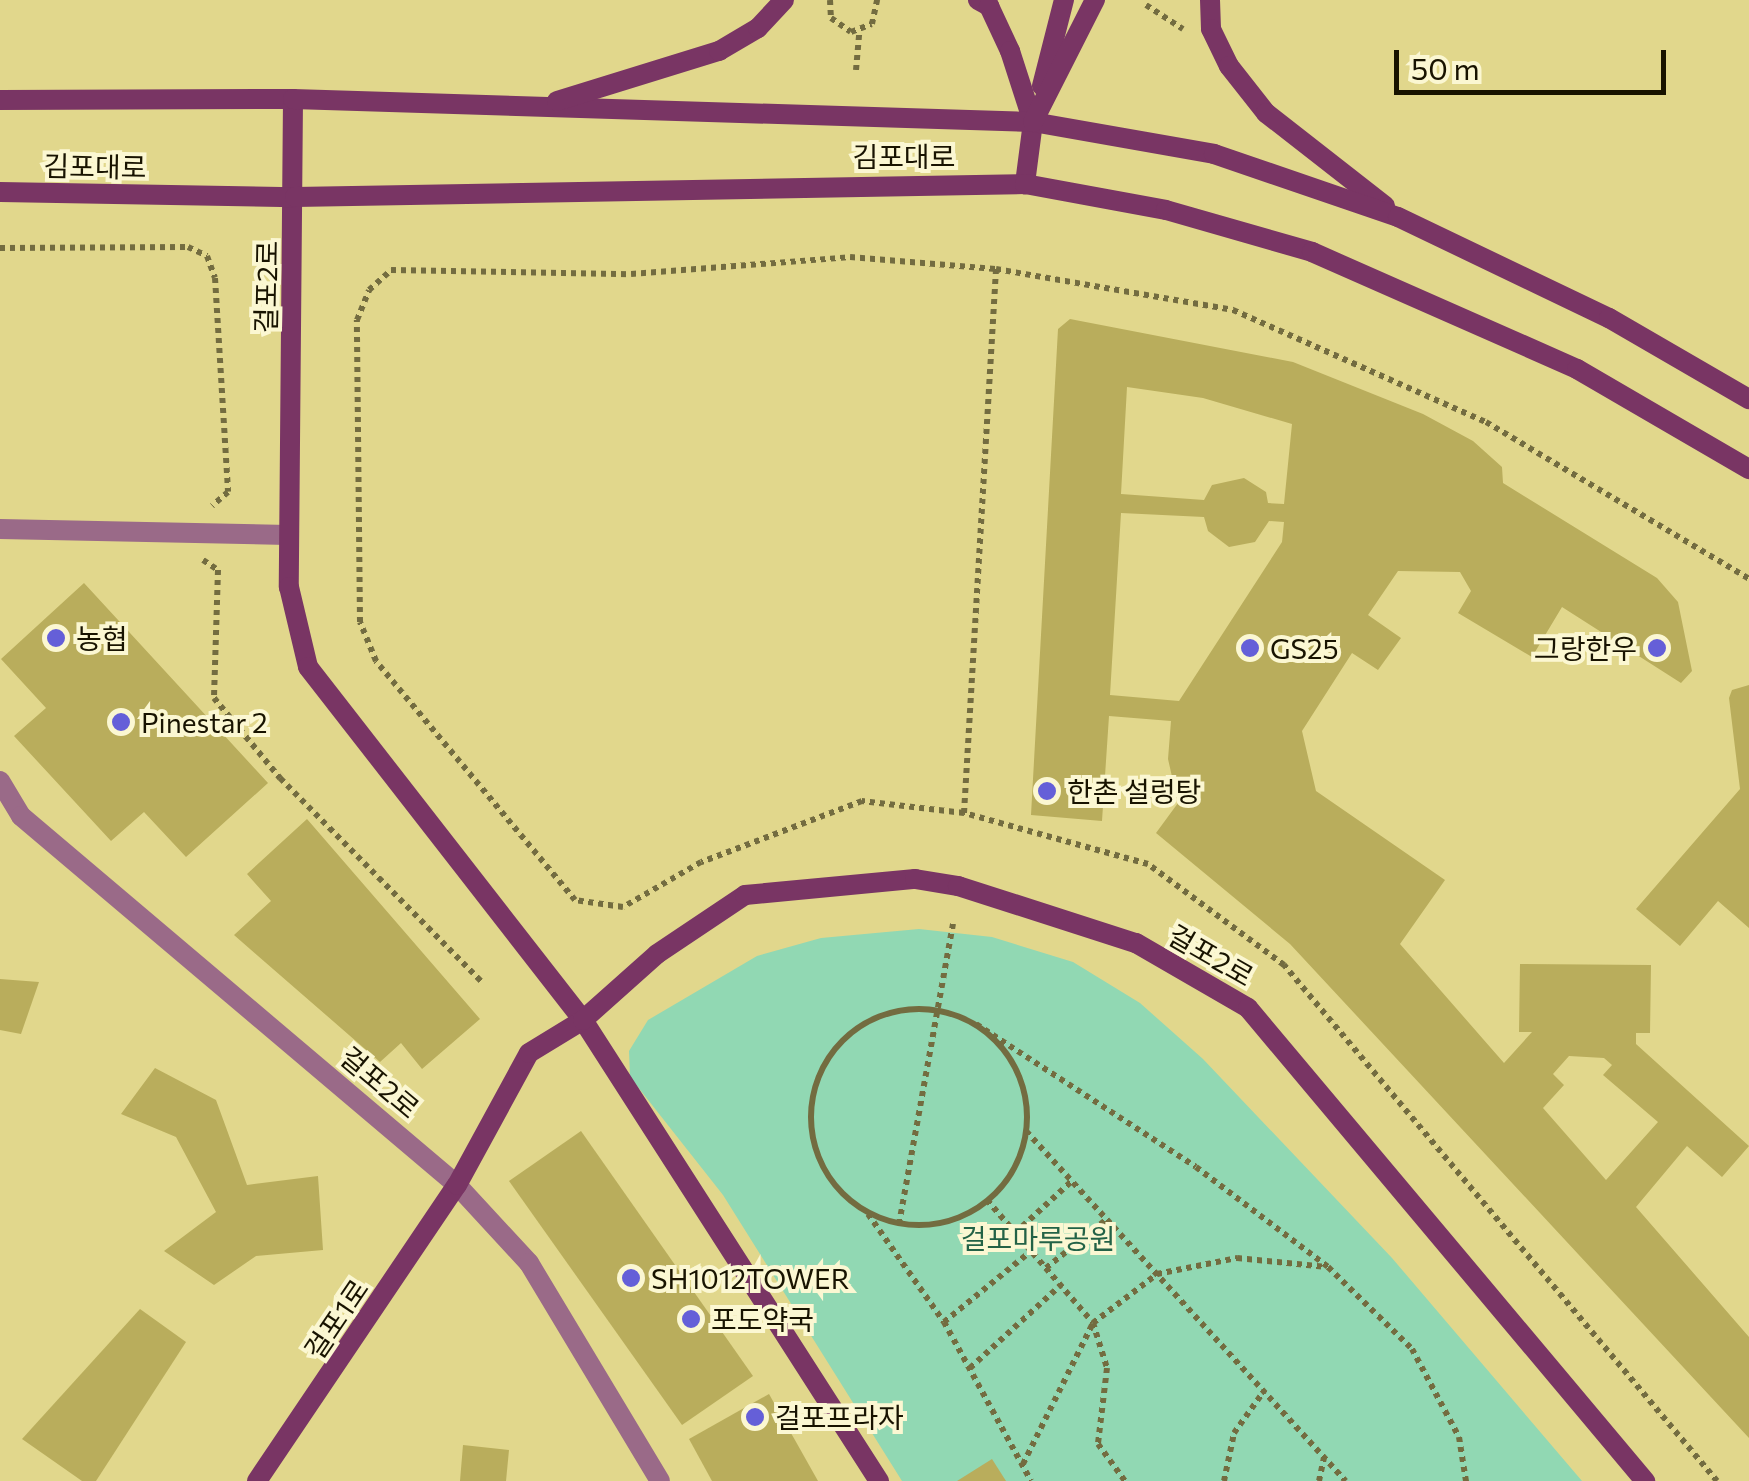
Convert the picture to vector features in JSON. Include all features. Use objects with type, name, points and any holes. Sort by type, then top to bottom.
[{"type":"main road","points":[[534,108],[718,51],[758,28],[784,0]]},
{"type":"main road","points":[[978,0],[989,6],[1010,51],[1034,122]]},
{"type":"main road","points":[[1025,184],[1034,122],[1064,0]]},
{"type":"main road","points":[[1034,122],[1096,0]]},
{"type":"main road","points":[[1210,0],[1211,29],[1266,114],[1398,217]]},
{"type":"main road","name":"김포대로","points":[[0,100],[294,99],[1034,122],[1214,154],[1398,217],[1609,318],[1749,399]]},
{"type":"main road","name":"걸포2로","points":[[294,99],[289,587],[308,667],[583,1020],[879,1481]]},
{"type":"main road","name":"김포대로","points":[[0,192],[295,197],[1025,184],[1166,210],[1312,252],[1577,368],[1749,469]]},
{"type":"main road","name":"걸포2로","points":[[583,1020],[657,954],[745,895],[915,879],[1136,943],[1248,1008],[1646,1481]]},
{"type":"main road","name":"걸포1로","points":[[257,1481],[457,1185],[529,1053],[583,1020]]},
{"type":"street","points":[[0,530],[288,535]]},
{"type":"street","name":"걸포2로","points":[[0,781],[21,816],[457,1185],[529,1262],[660,1481]]},
{"type":"path","points":[[830,0],[836,25],[859,32]]},
{"type":"path","points":[[856,70],[859,32],[876,17],[877,0]]},
{"type":"path","points":[[1146,5],[1185,31],[1198,30]]},
{"type":"path","points":[[0,248],[188,247],[208,256],[216,278],[228,492],[196,512]]},
{"type":"path","points":[[1716,1481],[1284,965],[1148,864],[964,814],[862,801],[700,862],[623,907],[575,900],[376,661],[360,622],[357,320],[369,290],[391,270],[632,274],[850,257],[996,269],[1233,310],[1486,422],[1749,580]]},
{"type":"path","points":[[964,814],[996,269]]},
{"type":"path","points":[[188,550],[218,570],[214,698],[280,778],[482,982]]},
{"type":"path","points":[[900,1224],[941,1011],[953,924]]},
{"type":"path","points":[[976,1024],[1004,1049],[1022,1082],[1026,1130],[1020,1156],[986,1200],[937,1224],[900,1224],[867,1212],[840,1192],[820,1163],[811,1130],[818,1080],[845,1037],[874,1018],[907,1009],[941,1011],[976,1024],[1196,1167],[1328,1267],[1412,1349],[1460,1437],[1466,1481]]},
{"type":"path","points":[[1026,1130],[1346,1481]]},
{"type":"path","points":[[1015,1233],[1072,1181]]},
{"type":"path","points":[[986,1200],[1093,1323],[1108,1368],[1098,1444],[1126,1481]]},
{"type":"path","points":[[867,1212],[944,1322],[1031,1481]]},
{"type":"path","points":[[1046,1268],[1107,1220]]},
{"type":"path","points":[[944,1322],[1031,1252]]},
{"type":"path","points":[[1023,1464],[1093,1323],[1156,1274],[1237,1258],[1328,1267]]},
{"type":"path","points":[[970,1368],[1060,1285]]},
{"type":"path","points":[[1224,1481],[1234,1433],[1264,1392]]},
{"type":"path","points":[[1319,1481],[1324,1457]]},
{"type":"green space","name":"걸포마루공원","points":[[919,929],[992,937],[1073,962],[1140,1003],[1203,1059],[1392,1258],[1582,1481],[902,1481],[723,1195],[630,1077],[629,1051],[648,1020],[757,956],[821,938]]},
{"type":"building","points":[[1070,319],[1293,362],[1423,414],[1473,441],[1502,467],[1503,483],[1657,578],[1678,602],[1692,671],[1681,683],[1562,607],[1532,657],[1458,613],[1471,591],[1460,572],[1398,571],[1368,615],[1401,638],[1378,670],[1352,653],[1302,731],[1316,791],[1445,880],[1400,944],[1504,1063],[1532,1032],[1519,1032],[1520,964],[1651,965],[1650,1033],[1636,1033],[1636,1044],[1749,1146],[1722,1177],[1687,1146],[1636,1207],[1749,1337],[1749,1438],[1290,944],[1156,833],[1178,803],[1168,759],[1171,721],[1109,716],[1102,821],[1031,815],[1058,329]],"holes":[[[1127,387],[1203,398],[1292,424],[1284,504],[1268,503],[1266,492],[1244,478],[1212,485],[1204,500],[1121,494]],[[1121,513],[1204,517],[1208,531],[1229,547],[1255,542],[1269,521],[1284,522],[1282,542],[1179,701],[1110,695]],[[1569,1056],[1604,1058],[1612,1065],[1603,1075],[1658,1122],[1606,1180],[1543,1108],[1564,1085],[1553,1074]]]},
{"type":"building","name":"Pinestar 2","points":[[84,583],[268,783],[186,857],[144,812],[111,841],[14,736],[46,708],[1,659]]},
{"type":"building","points":[[1749,685],[1749,928],[1718,901],[1680,946],[1636,909],[1740,789],[1729,698],[1732,690]]},
{"type":"building","points":[[307,819],[480,1019],[422,1069],[401,1043],[380,1062],[234,935],[271,901],[247,874]]},
{"type":"building","points":[[0,979],[39,982],[21,1034],[0,1030]]},
{"type":"building","points":[[155,1068],[216,1100],[247,1185],[318,1176],[323,1250],[256,1256],[214,1285],[164,1251],[216,1212],[176,1137],[121,1114]]},
{"type":"building","name":"SH1012TOWER","points":[[581,1131],[753,1376],[682,1425],[509,1181]]},
{"type":"building","points":[[140,1309],[186,1342],[96,1481],[82,1481],[22,1439]]},
{"type":"building","name":"걸포프라자","points":[[769,1394],[818,1481],[712,1481],[689,1439]]},
{"type":"building","points":[[463,1445],[509,1450],[506,1481],[460,1481]]},
{"type":"building","points":[[992,1459],[1006,1481],[957,1481]]},
{"type":"place","name":"농협","points":[[56,638]]},
{"type":"place","name":"GS25","points":[[1250,648]]},
{"type":"place","name":"그랑한우","points":[[1657,648]]},
{"type":"place","name":"Pinestar 2","points":[[121,722]]},
{"type":"place","name":"한촌 설렁탕","points":[[1047,791]]},
{"type":"place","name":"SH1012TOWER","points":[[631,1278]]},
{"type":"place","name":"포도약국","points":[[691,1319]]},
{"type":"place","name":"걸포프라자","points":[[755,1417]]}]
